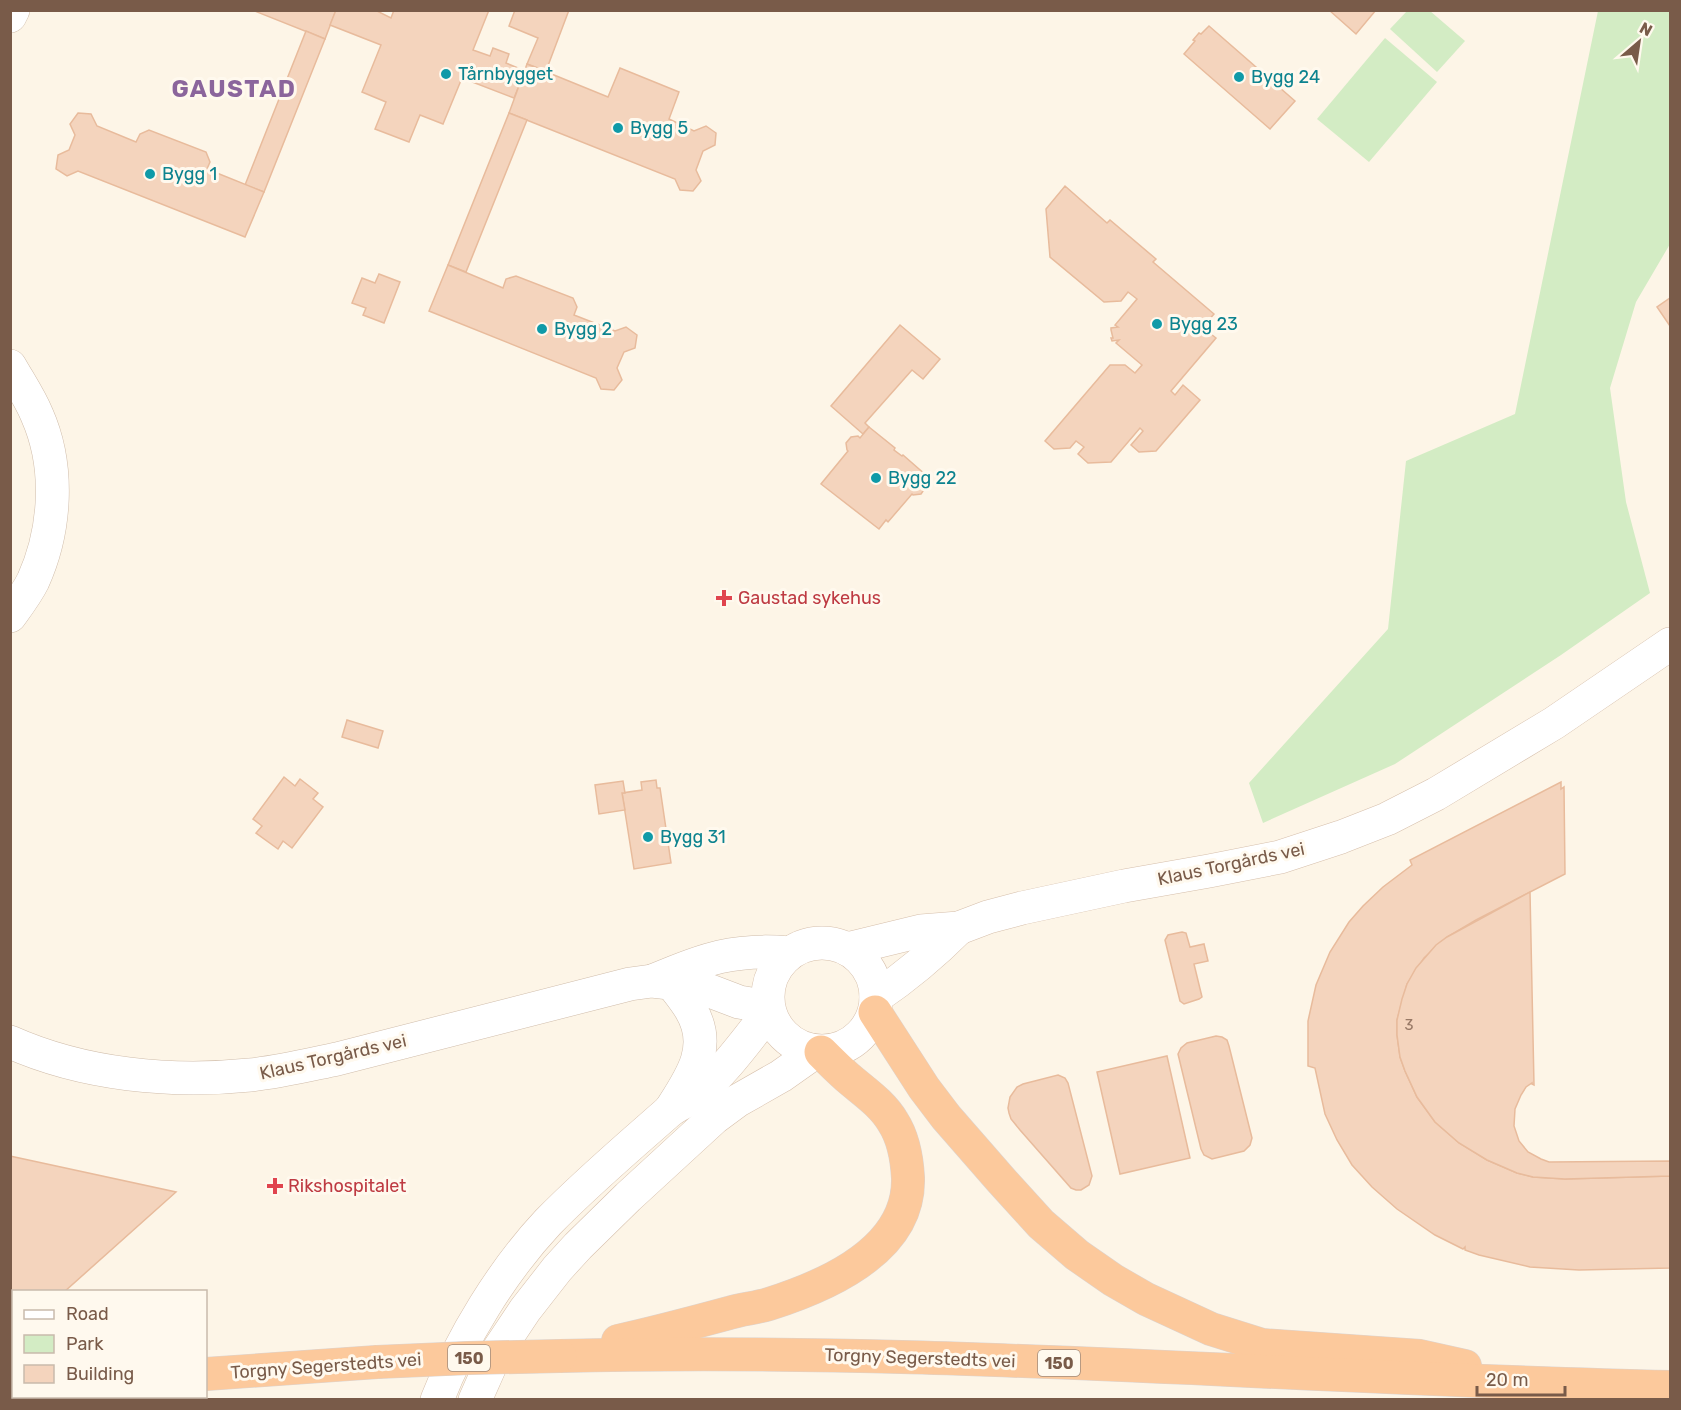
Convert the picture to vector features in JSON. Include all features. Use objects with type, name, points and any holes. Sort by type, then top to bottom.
[{"type":"highway","points":[[876,1004],[924,1088],[946,1117],[1041,1224],[1077,1255],[1146,1299],[1211,1329],[1262,1345],[1420,1356],[1545,1384]]},
{"type":"highway","points":[[569,1354],[768,1304],[804,1291],[851,1269],[891,1233],[900,1219],[906,1200],[907,1164],[903,1144],[894,1122],[881,1106],[818,1052]]},
{"type":"highway","name":"Torgny Segerstedts vei","points":[[207,1374],[377,1362],[569,1354],[787,1354],[1671,1387]]},
{"type":"main road","points":[[10,16],[13,10]]},
{"type":"main road","points":[[10,366],[37,414],[46,440],[53,493],[48,536],[41,561],[32,584],[10,616]]},
{"type":"main road","name":"Klaus Torgårds vei","points":[[847,949],[921,932],[959,928],[988,917],[1124,886],[1280,857],[1341,837],[1387,819],[1436,794],[1554,723],[1671,645]]},
{"type":"main road","name":"Klaus Torgårds vei","points":[[876,1004],[959,928]]},
{"type":"main road","points":[[818,942],[847,949],[869,969],[874,982],[876,1004],[869,1025],[849,1045],[835,1050],[818,1052],[800,1047],[787,1040],[776,1028],[768,1010],[767,992],[778,964],[789,953],[802,946],[818,942]]},
{"type":"main road","name":"Klaus Torgårds vei","points":[[662,982],[693,964],[719,956],[747,952],[789,953]]},
{"type":"main road","points":[[437,1400],[463,1342],[496,1289],[527,1247],[568,1203],[670,1109],[688,1082],[699,1058],[698,1024],[691,1010],[662,982]]},
{"type":"main road","name":"Klaus Torgårds vei","points":[[10,1042],[85,1067],[171,1077],[209,1077],[251,1075],[337,1059],[620,986],[662,982],[697,986],[768,1010]]},
{"type":"main road","points":[[670,1109],[696,1095],[725,1068],[768,1010]]},
{"type":"main road","points":[[475,1400],[495,1355],[525,1310],[578,1246],[714,1118],[737,1101],[781,1077],[818,1052]]},
{"type":"green space","points":[[1407,11],[1430,11],[1465,41],[1437,72],[1390,29]]},
{"type":"green space","points":[[1598,11],[1670,11],[1670,244],[1636,302],[1610,388],[1626,502],[1650,593],[1561,655],[1395,764],[1263,823],[1249,783],[1388,629],[1406,461],[1515,414]]},
{"type":"green space","points":[[1385,38],[1437,82],[1369,162],[1317,119]]},
{"type":"building","points":[[252,10],[336,10],[325,39]]},
{"type":"building","name":"Tårnbygget","points":[[336,10],[375,10],[391,18],[394,10],[489,10],[473,50],[490,56],[493,48],[509,54],[506,63],[525,71],[514,98],[462,78],[443,124],[420,115],[409,142],[375,129],[386,102],[362,92],[381,45],[330,25]]},
{"type":"building","points":[[515,10],[569,10],[546,71],[527,64],[538,38],[509,26]]},
{"type":"building","points":[[1329,10],[1376,10],[1356,34]]},
{"type":"building","name":"Bygg 24","points":[[1209,26],[1295,101],[1270,129],[1184,54],[1199,33],[1201,34]]},
{"type":"building","points":[[306,31],[325,39],[264,192],[245,185]]},
{"type":"building","name":"Bygg 5","points":[[527,64],[608,97],[620,68],[679,92],[669,119],[694,131],[706,126],[716,133],[715,145],[703,151],[696,170],[701,181],[693,191],[680,190],[675,179],[509,113]]},
{"type":"building","name":"Bygg 1","points":[[78,113],[91,114],[97,126],[136,142],[140,134],[149,130],[206,152],[210,162],[207,169],[264,192],[245,237],[78,171],[67,176],[56,169],[58,155],[69,150],[75,135],[70,124]]},
{"type":"building","points":[[509,113],[527,120],[466,272],[448,265]]},
{"type":"building","name":"Bygg 23","points":[[1065,186],[1107,223],[1110,220],[1156,259],[1153,262],[1214,314],[1206,323],[1198,323],[1198,331],[1207,331],[1216,338],[1171,391],[1175,395],[1183,385],[1200,400],[1156,451],[1139,452],[1131,445],[1143,431],[1140,428],[1111,462],[1088,463],[1078,454],[1084,447],[1076,441],[1070,448],[1054,449],[1045,441],[1110,365],[1125,365],[1135,373],[1142,365],[1116,343],[1119,340],[1112,341],[1111,338],[1113,338],[1111,328],[1118,327],[1115,325],[1137,299],[1128,292],[1121,301],[1104,302],[1050,257],[1046,209]]},
{"type":"building","name":"Bygg 2","points":[[448,265],[503,288],[506,279],[516,276],[573,298],[577,307],[574,315],[615,331],[626,327],[637,335],[635,348],[624,352],[617,368],[622,380],[614,390],[601,389],[596,378],[429,311]]},
{"type":"building","points":[[379,274],[400,282],[384,323],[363,315],[366,308],[352,303],[362,278],[375,283]]},
{"type":"building","points":[[1670,298],[1670,326],[1657,307]]},
{"type":"building","name":"Bygg 22","points":[[900,325],[940,359],[923,379],[912,370],[865,423],[869,427],[863,434],[831,406]]},
{"type":"building","name":"Bygg 22","points":[[869,427],[927,476],[923,480],[925,488],[921,494],[912,494],[879,529],[821,484],[848,451],[846,443],[851,437],[860,438]]},
{"type":"building","points":[[347,720],[383,731],[378,748],[342,737]]},
{"type":"building","points":[[284,777],[295,786],[300,779],[318,793],[313,799],[323,807],[292,848],[283,841],[278,849],[256,833],[262,826],[253,819]]},
{"type":"building","name":"Bygg 31","points":[[656,780],[657,788],[660,788],[671,863],[634,869],[622,793],[642,790],[641,782]]},
{"type":"building","points":[[623,781],[625,793],[622,793],[625,810],[599,814],[595,785]]},
{"type":"building","points":[[1561,782],[1561,789],[1564,787],[1565,874],[1447,937],[1424,958],[1407,984],[1397,1020],[1400,1057],[1417,1097],[1435,1122],[1459,1143],[1487,1160],[1533,1177],[1565,1179],[1670,1176],[1670,1268],[1579,1270],[1530,1267],[1479,1255],[1435,1235],[1397,1209],[1352,1165],[1325,1114],[1315,1068],[1308,1066],[1308,1021],[1316,985],[1330,952],[1349,922],[1363,906],[1412,865],[1410,860]]},
{"type":"building","points":[[1530,892],[1534,1085],[1532,1083],[1526,1087],[1515,1109],[1514,1126],[1519,1141],[1528,1152],[1549,1162],[1670,1161],[1670,1176],[1565,1179],[1533,1177],[1517,1173],[1487,1160],[1459,1143],[1435,1122],[1417,1097],[1400,1057],[1397,1035],[1397,1020],[1407,984],[1416,968],[1436,945]]},
{"type":"building","points":[[1186,933],[1190,947],[1204,944],[1208,961],[1194,964],[1202,997],[1184,1004],[1180,1001],[1165,940],[1168,935]]},
{"type":"building","points":[[1216,1036],[1227,1040],[1252,1138],[1250,1145],[1244,1151],[1212,1159],[1204,1155],[1201,1149],[1178,1054],[1187,1043]]},
{"type":"building","points":[[1167,1056],[1190,1158],[1120,1174],[1097,1072]]},
{"type":"building","points":[[1058,1075],[1065,1078],[1068,1083],[1092,1176],[1089,1185],[1081,1190],[1071,1188],[1011,1119],[1008,1108],[1010,1097],[1017,1087]]},
{"type":"building","points":[[10,1156],[176,1192],[66,1290],[12,1290],[12,1301],[10,1301]]},
{"type":"place","name":"Tårnbygget","points":[[446,74]]},
{"type":"place","name":"Bygg 24","points":[[1239,77]]},
{"type":"place","name":"Bygg 5","points":[[618,128]]},
{"type":"place","name":"Bygg 1","points":[[150,174]]},
{"type":"place","name":"Bygg 23","points":[[1157,324]]},
{"type":"place","name":"Bygg 2","points":[[542,329]]},
{"type":"place","name":"Bygg 22","points":[[876,478]]},
{"type":"place","name":"Gaustad sykehus","points":[[724,598]]},
{"type":"place","name":"Bygg 31","points":[[648,837]]},
{"type":"place","name":"Rikshospitalet","points":[[275,1186]]},
{"type":"district","name":"GAUSTAD","points":[[234,89]]}]
